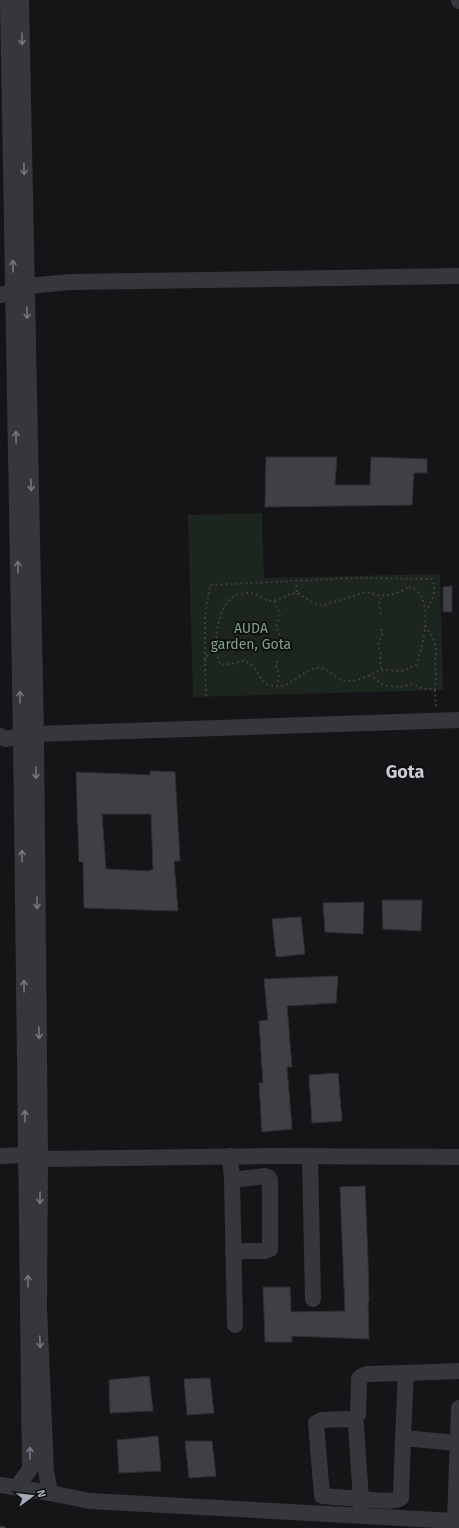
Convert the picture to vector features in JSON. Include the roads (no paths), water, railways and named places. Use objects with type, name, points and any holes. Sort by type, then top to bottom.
[{"type":"street","points":[[8,0],[13,291],[28,736],[33,1157],[30,1469],[17,1488]]},
{"type":"street","points":[[13,291],[21,0]]},
{"type":"street","points":[[13,291],[37,285],[71,282],[459,276]]},
{"type":"street","points":[[2,740],[28,736],[459,720]]},
{"type":"street","points":[[0,1156],[459,1157]]},
{"type":"street","points":[[230,1156],[232,1180],[235,1325]]},
{"type":"street","points":[[310,1156],[313,1299]]},
{"type":"street","points":[[33,1157],[46,1471],[50,1493]]},
{"type":"street","points":[[232,1180],[265,1176],[270,1180],[270,1249],[265,1251],[233,1251]]},
{"type":"street","points":[[358,1414],[359,1379],[362,1376],[367,1374],[459,1371]]},
{"type":"street","points":[[322,1496],[389,1501],[397,1501],[401,1498],[406,1373]]},
{"type":"street","points":[[0,1486],[50,1493],[90,1501],[455,1521],[459,1408]]},
{"type":"street","points":[[321,1514],[322,1496],[316,1423],[322,1420],[345,1419],[353,1420],[356,1425],[361,1516]]},
{"type":"street","points":[[403,1438],[458,1443]]},
{"type":"railway","points":[[0,1528],[6,1528]]},
{"type":"district","name":"Gota","points":[[405,772]]},
{"type":"park label","name":"AUDA garden, Gota","points":[[251,636]]}]
